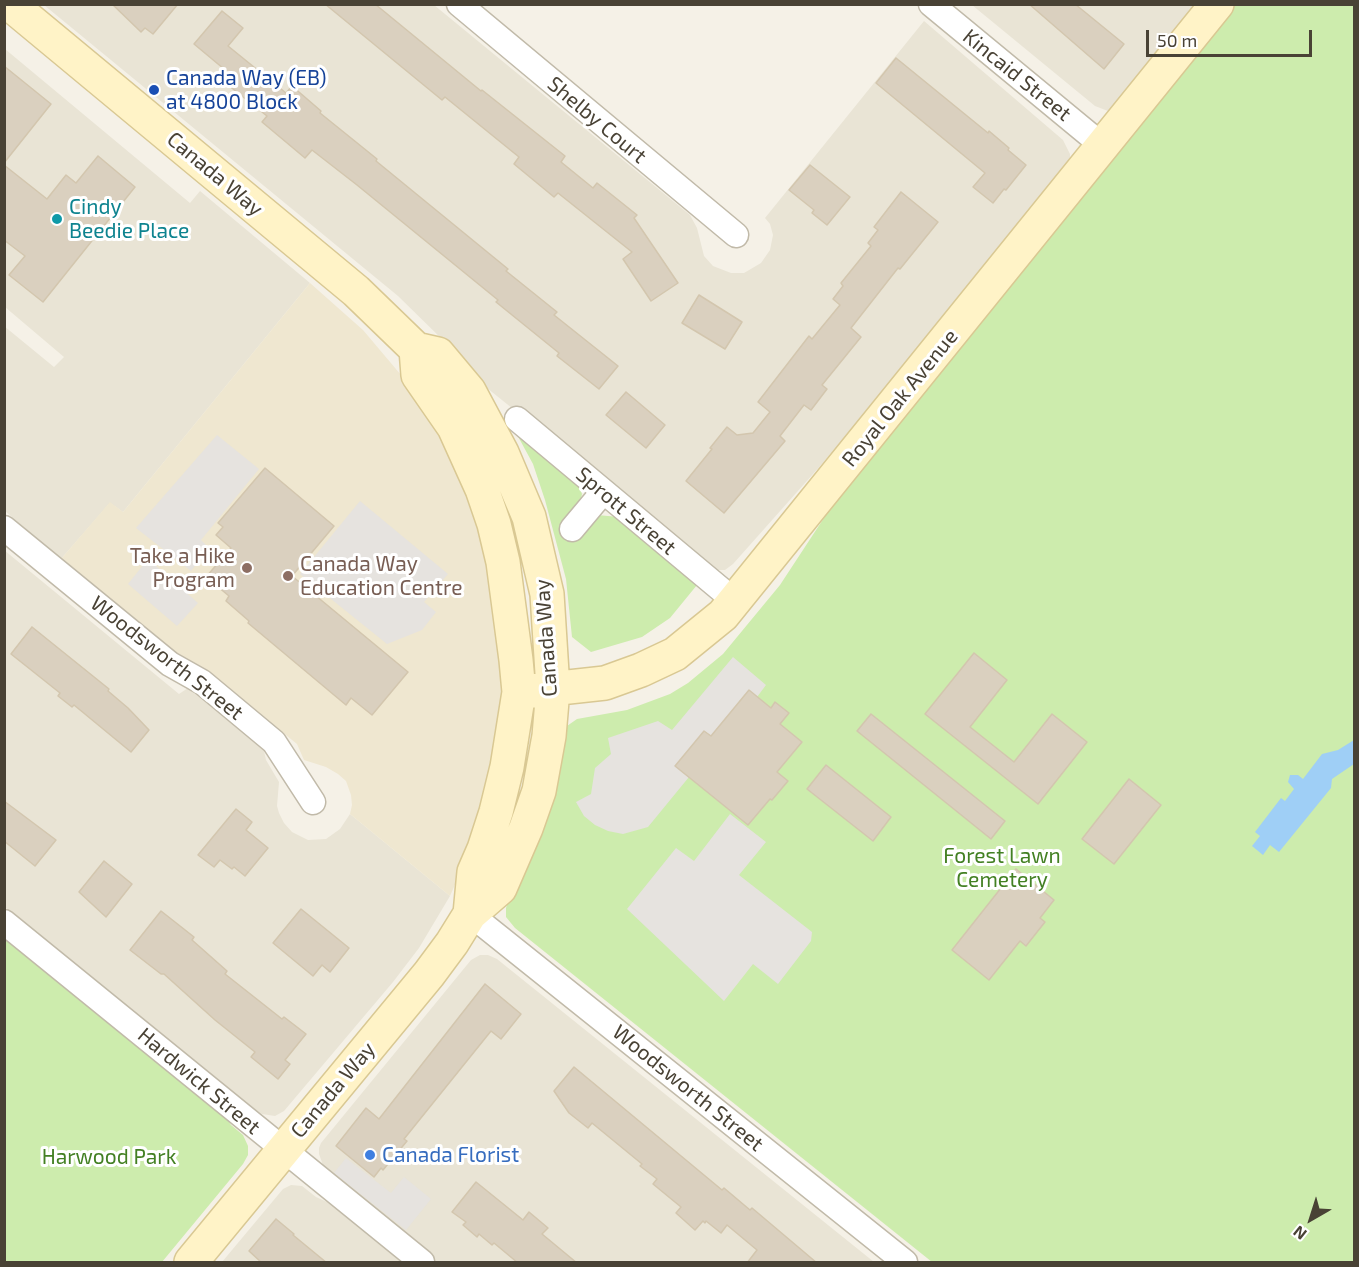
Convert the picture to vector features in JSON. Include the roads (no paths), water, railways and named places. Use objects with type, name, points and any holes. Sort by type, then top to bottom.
[{"type":"main road","name":"Canada Way","points":[[10,4],[356,291],[416,349],[438,354],[469,391],[502,453],[529,517],[547,594],[553,689],[549,736],[539,791],[500,888],[470,914],[429,974],[191,1263]]},
{"type":"main road","name":"Royal Oak Avenue","points":[[519,692],[605,683],[641,670],[675,654],[702,634],[736,602],[1217,4]]},
{"type":"main road","name":"Canada Way","points":[[416,349],[418,375],[453,427],[482,489],[494,524],[504,562],[519,692],[499,801],[474,872],[470,914]]},
{"type":"street","name":"Shelby Court","points":[[459,4],[736,235]]},
{"type":"street","name":"Kincaid Street","points":[[931,4],[1103,146]]},
{"type":"street","name":"Sprott Street","points":[[517,419],[736,602]]},
{"type":"street","points":[[572,530],[603,492]]},
{"type":"street","name":"Woodsworth Street","points":[[4,528],[170,664],[202,682],[274,742],[313,802]]},
{"type":"street","name":"Woodsworth Street","points":[[470,914],[905,1263]]},
{"type":"street","name":"Hardwick Street","points":[[4,922],[422,1263]]},
{"type":"water","points":[[1354,740],[1354,764],[1332,779],[1331,788],[1279,852],[1270,845],[1263,855],[1252,846],[1260,836],[1255,832],[1281,798],[1285,801],[1294,789],[1288,782],[1290,775],[1298,775],[1303,779],[1322,754],[1338,750]]},
{"type":"place","name":"Canada Way (EB) at 4800 Block","points":[[154,90]]},
{"type":"place","name":"Cindy Beedie Place","points":[[57,219]]},
{"type":"place","name":"Take a Hike Program","points":[[247,568]]},
{"type":"place","name":"Canada Way Education Centre","points":[[288,576]]},
{"type":"place","name":"Canada Florist","points":[[370,1155]]},
{"type":"park label","name":"Forest Lawn Cemetery","points":[[1002,868]]},
{"type":"park label","name":"Harwood Park","points":[[109,1157]]}]
